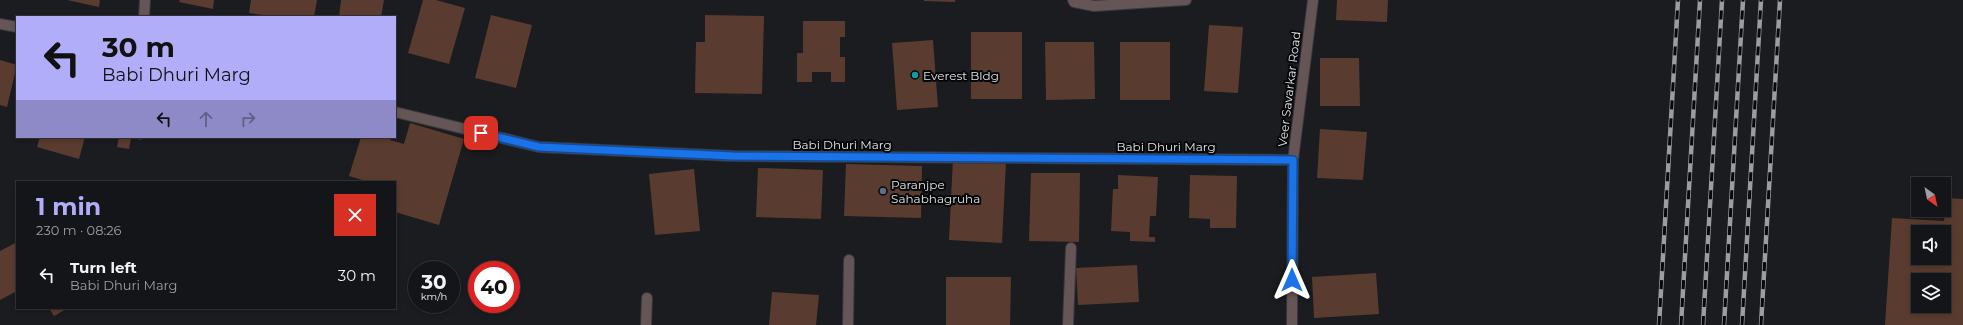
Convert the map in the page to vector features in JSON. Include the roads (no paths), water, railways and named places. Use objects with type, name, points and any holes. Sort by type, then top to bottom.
[{"type":"street","points":[[144,16],[145,0]]},
{"type":"street","points":[[1073,0],[1074,2],[1094,6],[1186,0]]},
{"type":"street","name":"Veer Savarkar Road","points":[[1292,325],[1293,160],[1313,0]]},
{"type":"street","points":[[0,24],[16,27]]},
{"type":"street","name":"Babi Dhuri Marg","points":[[396,112],[539,147],[733,156],[1293,160]]},
{"type":"street","points":[[1068,325],[1071,248]]},
{"type":"street","points":[[848,325],[849,260]]},
{"type":"street","points":[[646,325],[647,298]]},
{"type":"railway","points":[[1659,325],[1678,0]]},
{"type":"railway","points":[[1681,325],[1700,0]]},
{"type":"railway","points":[[1703,325],[1722,0]]},
{"type":"railway","points":[[1724,325],[1743,0]]},
{"type":"railway","points":[[1742,325],[1761,0]]},
{"type":"railway","points":[[1761,325],[1780,0]]},
{"type":"place","name":"Everest Bldg","points":[[915,75]]},
{"type":"place","name":"Paranjpe Sahabhagruha","points":[[883,191]]}]
